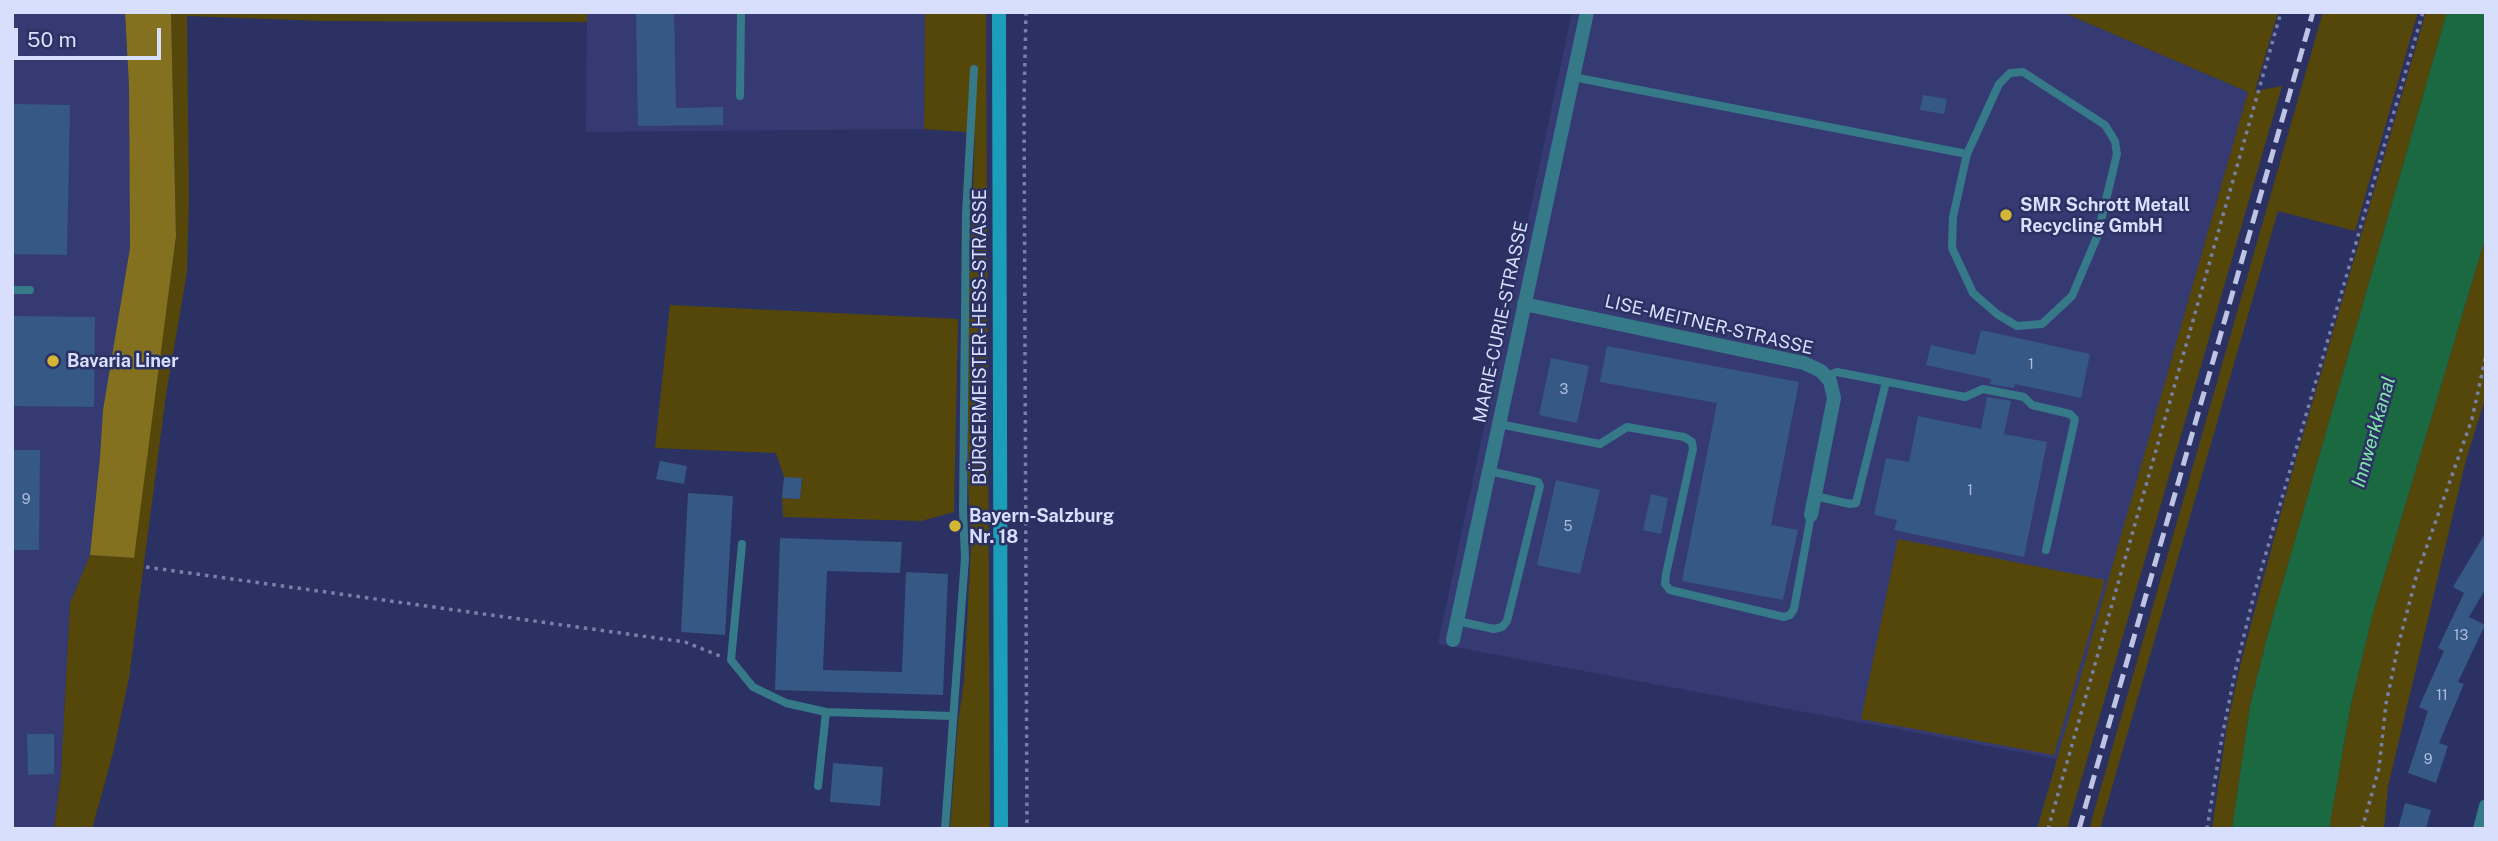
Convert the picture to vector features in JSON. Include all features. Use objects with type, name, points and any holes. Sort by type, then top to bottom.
[{"type":"main road","name":"BÜRGERMEISTER-HESS-STRASSE","points":[[999,12],[1000,829]]},
{"type":"street","name":"MARIE-CURIE-STRASSE","points":[[1453,640],[1587,12]]},
{"type":"street","name":"LISE-MEITNER-STRASSE","points":[[1524,304],[1804,363],[1821,371],[1833,388],[1834,398],[1811,515]]},
{"type":"lane","points":[[740,96],[741,12]]},
{"type":"lane","points":[[945,829],[964,558],[966,214],[974,69]]},
{"type":"lane","points":[[2022,72],[2105,125],[2115,141],[2116,154],[2097,237],[2072,296],[2042,324],[2017,326],[1997,314],[1973,293],[1952,248],[1953,217],[1967,154],[1999,84],[2010,73],[2022,72]]},
{"type":"lane","points":[[1573,78],[1967,154]]},
{"type":"lane","points":[[12,290],[30,290]]},
{"type":"lane","points":[[1826,376],[1837,372],[1965,397],[1983,389],[2024,397],[2032,405],[2070,414],[2075,419],[2046,550]]},
{"type":"lane","points":[[1815,496],[1856,503],[1886,382]]},
{"type":"lane","points":[[1499,424],[1600,444],[1627,427],[1692,442],[1693,449],[1666,574],[1665,584],[1670,590],[1784,617],[1790,615],[1794,609],[1811,515]]},
{"type":"lane","points":[[1457,621],[1493,629],[1502,627],[1507,621],[1540,486],[1538,482],[1489,471]]},
{"type":"lane","points":[[742,544],[732,660],[753,687],[786,703],[826,712],[953,716]]},
{"type":"lane","points":[[818,786],[826,712]]},
{"type":"path","points":[[1026,12],[1024,115],[1027,829]]},
{"type":"path","points":[[2048,829],[2281,12]]},
{"type":"path","points":[[2207,829],[2222,737],[2255,591],[2423,12]]},
{"type":"path","points":[[2362,829],[2379,768],[2386,704],[2398,646],[2417,574],[2472,419],[2486,355]]},
{"type":"path","points":[[146,567],[685,642],[732,660]]},
{"type":"shaded area","points":[[12,12],[125,12],[129,86],[130,248],[103,410],[90,555],[70,603],[61,774],[54,829],[12,829]]},
{"type":"shaded area","points":[[125,12],[171,12],[176,236],[134,558],[90,555],[103,410],[130,248],[129,86]]},
{"type":"shaded area","points":[[171,12],[587,12],[587,22],[324,21],[187,16],[187,272],[166,395],[129,678],[114,749],[92,829],[54,829],[61,774],[70,603],[90,555],[133,558],[176,236]]},
{"type":"shaded area","points":[[587,12],[925,12],[924,129],[586,132]]},
{"type":"shaded area","points":[[925,12],[986,12],[990,829],[950,829],[958,722],[964,682],[971,548],[968,483],[968,319],[975,134],[924,129]]},
{"type":"shaded area","points":[[1572,12],[2062,12],[2248,92],[2058,759],[1438,644]]},
{"type":"shaded area","points":[[2062,12],[2278,12],[2255,91],[2282,86],[2067,829],[2037,829],[2248,92]]},
{"type":"shaded area","points":[[2323,12],[2418,12],[2355,231],[2278,211],[2100,829],[2089,829]]},
{"type":"shaded area","points":[[2426,12],[2447,12],[2268,634],[2250,706],[2232,829],[2212,829],[2227,726],[2242,658],[2289,483]]},
{"type":"shaded area","points":[[2486,235],[2486,396],[2466,460],[2388,786],[2384,829],[2329,829],[2351,704],[2373,613]]},
{"type":"shaded area","points":[[670,305],[958,319],[954,512],[921,521],[783,517],[782,498],[800,499],[802,479],[784,477],[776,453],[655,448]]},
{"type":"shaded area","points":[[1898,539],[2105,580],[2054,755],[1861,719]]},
{"type":"water","name":"Innwerkkanal","points":[[2447,12],[2486,12],[2486,235],[2373,613],[2351,704],[2329,829],[2232,829],[2250,706],[2268,634]]},
{"type":"building","points":[[636,12],[674,12],[676,108],[723,107],[723,125],[638,126]]},
{"type":"building","points":[[1923,95],[1947,99],[1944,114],[1920,110]]},
{"type":"building","points":[[14,104],[70,105],[67,255],[12,254]]},
{"type":"building","name":"Bavaria Liner","points":[[12,316],[95,317],[94,407],[12,406]]},
{"type":"building","points":[[1981,330],[2090,354],[2081,398],[2015,384],[2014,388],[1990,384],[1991,379],[1926,365],[1931,345],[1975,355]]},
{"type":"building","points":[[1607,346],[1799,382],[1771,525],[1798,530],[1783,600],[1682,581],[1717,403],[1600,382]]},
{"type":"building","points":[[1551,358],[1589,366],[1577,423],[1539,415]]},
{"type":"building","points":[[1987,397],[2011,401],[2004,434],[2047,442],[2024,557],[1894,530],[1897,520],[1874,515],[1886,458],[1909,462],[1918,416],[1981,429]]},
{"type":"building","points":[[12,450],[40,450],[39,550],[12,550]]},
{"type":"building","points":[[660,461],[687,466],[684,484],[656,479]]},
{"type":"building","points":[[784,477],[802,478],[800,499],[782,498]]},
{"type":"building","points":[[1556,480],[1600,490],[1580,574],[1537,565]]},
{"type":"building","points":[[688,493],[733,496],[725,635],[681,632]]},
{"type":"building","points":[[1651,494],[1668,498],[1661,534],[1643,530]]},
{"type":"building","points":[[2486,532],[2486,588],[2469,617],[2485,625],[2458,682],[2464,684],[2439,743],[2448,746],[2436,783],[2408,773],[2428,711],[2419,707],[2444,651],[2438,648],[2464,593],[2453,587]]},
{"type":"building","points":[[780,538],[902,542],[900,573],[827,571],[823,670],[902,672],[906,572],[948,574],[943,695],[775,690]]},
{"type":"building","points":[[27,734],[54,734],[54,774],[28,775]]},
{"type":"building","points":[[833,763],[883,767],[880,806],[830,802]]},
{"type":"building","points":[[2405,803],[2431,810],[2426,829],[2398,829]]},
{"type":"railway","points":[[2079,829],[2313,12]]},
{"type":"place","name":"SMR Schrott Metall Recycling GmbH","points":[[2006,215]]},
{"type":"place","name":"Bavaria Liner","points":[[53,361]]},
{"type":"place","name":"Bayern-Salzburg Nr. 18","points":[[955,526]]}]
